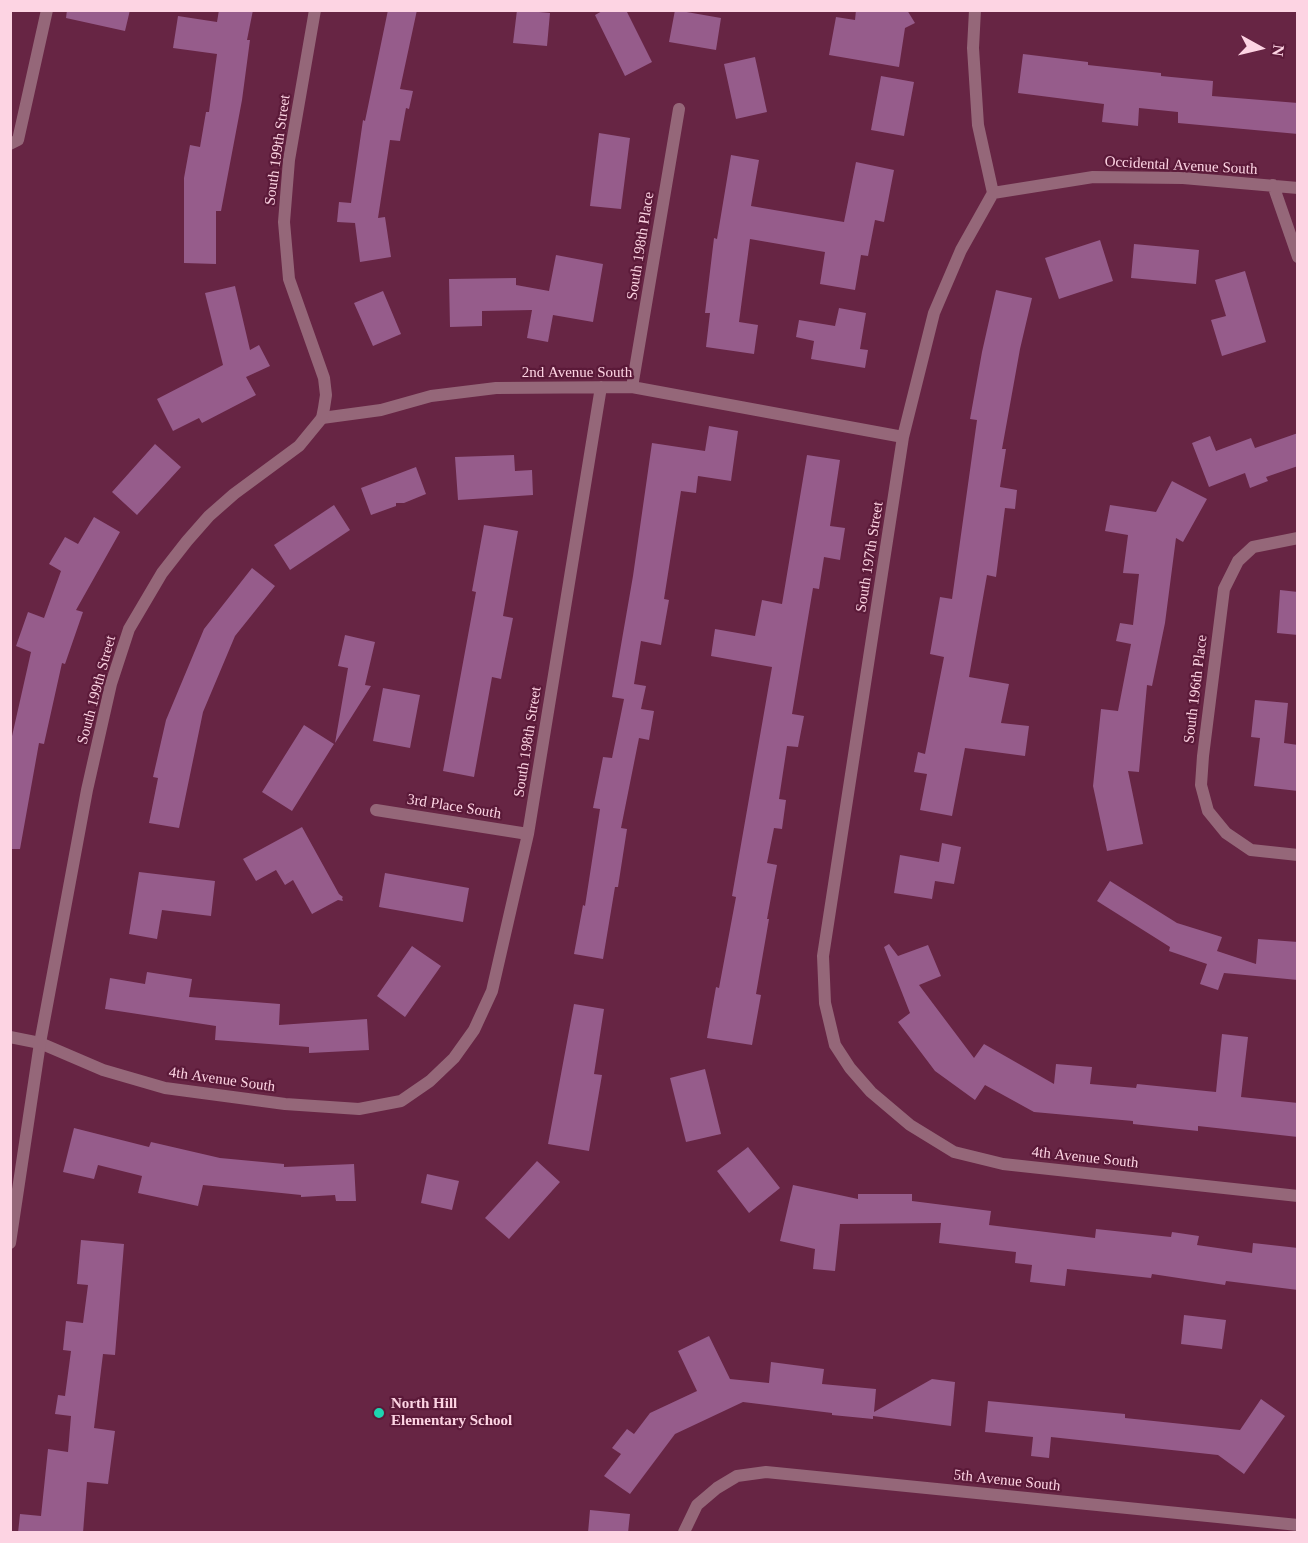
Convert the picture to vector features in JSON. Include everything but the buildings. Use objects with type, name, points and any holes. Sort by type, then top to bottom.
[{"type":"street","points":[[14,142],[47,10]]},
{"type":"street","name":"South 199th Street","points":[[10,1243],[40,1043],[87,790],[111,684],[129,630],[162,573],[209,516],[242,488],[299,446],[322,418],[326,395],[324,378],[290,279],[284,222],[289,160],[315,10]]},
{"type":"street","points":[[975,10],[973,48],[978,125],[993,192]]},
{"type":"street","name":"South 198th Place","points":[[632,387],[679,109]]},
{"type":"street","name":"Occidental Avenue South","points":[[993,192],[1093,177],[1183,178],[1298,188]]},
{"type":"street","points":[[1274,185],[1298,257]]},
{"type":"street","name":"South 197th Street","points":[[886,1104],[850,1068],[835,1044],[825,1003],[824,956],[903,437],[934,313],[961,250],[993,192]]},
{"type":"street","name":"South 198th Street","points":[[430,1081],[454,1058],[474,1030],[492,991],[528,834],[601,387]]},
{"type":"street","name":"2nd Avenue South","points":[[322,418],[381,410],[431,396],[496,388],[632,387],[903,437]]},
{"type":"street","name":"South 196th Place","points":[[1298,538],[1253,547],[1238,561],[1224,589],[1201,785],[1208,811],[1226,833],[1251,850],[1298,855]]},
{"type":"street","name":"3rd Place South","points":[[376,810],[528,834]]},
{"type":"street","name":"4th Avenue South","points":[[10,1036],[40,1043],[103,1070],[165,1088],[285,1104],[359,1109],[400,1101],[430,1081]]},
{"type":"street","name":"4th Avenue South","points":[[886,1104],[910,1125],[954,1152],[1003,1164],[1298,1196]]},
{"type":"street","name":"5th Avenue South","points":[[684,1533],[698,1505],[717,1488],[737,1476],[766,1472],[1298,1525]]},
{"type":"place","name":"North Hill Elementary School","points":[[379,1413]]}]
